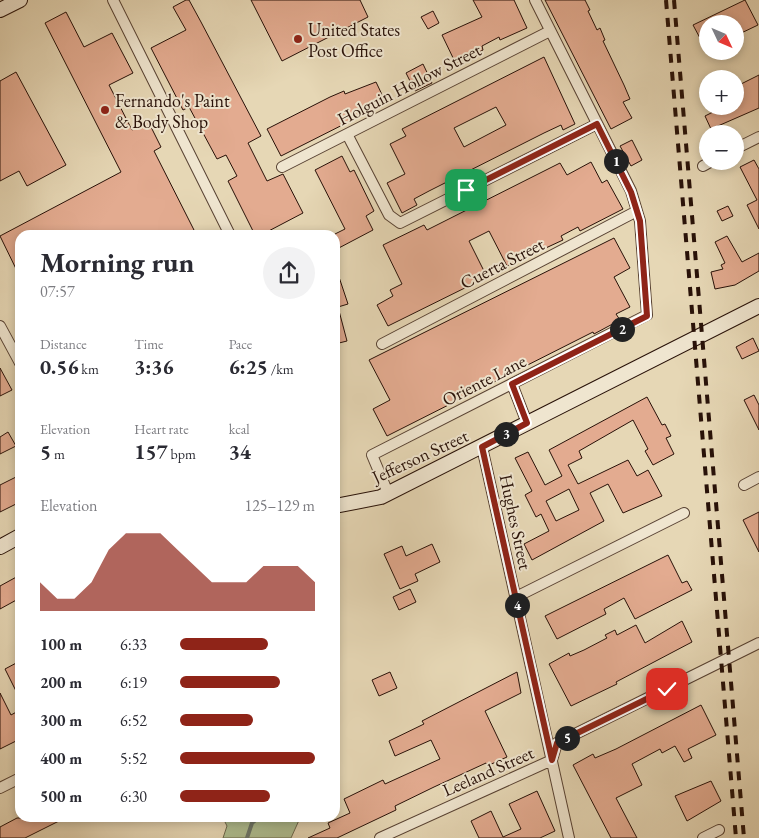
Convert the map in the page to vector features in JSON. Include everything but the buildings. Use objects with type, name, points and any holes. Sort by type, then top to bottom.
[{"type":"street","points":[[0,10],[20,0]]},
{"type":"street","points":[[113,0],[228,230]]},
{"type":"street","points":[[534,0],[631,192],[637,211]]},
{"type":"street","name":"Holguin Hollow Street","points":[[282,167],[550,31]]},
{"type":"street","points":[[347,134],[388,215],[400,223],[597,124]]},
{"type":"street","points":[[744,145],[759,137]]},
{"type":"street","name":"Oriente Lane","points":[[388,494],[372,455],[647,316],[637,211]]},
{"type":"street","name":"Cuerta Street","points":[[382,344],[637,211]]},
{"type":"street","name":"Jefferson Street","points":[[340,505],[388,494],[759,306]]},
{"type":"street","points":[[0,326],[15,354]]},
{"type":"street","points":[[512,384],[527,423]]},
{"type":"street","name":"Hughes Street","points":[[482,447],[569,838]]},
{"type":"street","points":[[744,485],[759,477]]},
{"type":"street","points":[[516,597],[684,513]]},
{"type":"street","points":[[0,547],[15,539]]},
{"type":"street","name":"Leeland Street","points":[[380,838],[552,760],[557,743],[759,643]]},
{"type":"street","points":[[0,788],[15,780]]},
{"type":"street","points":[[703,838],[719,830]]},
{"type":"green space","points":[[225,822],[298,822],[291,838],[223,838],[227,826]]},
{"type":"waterway","points":[[247,838],[253,822]]},
{"type":"railway","points":[[666,0],[736,838]]},
{"type":"railway","points":[[674,0],[744,838]]},
{"type":"place","name":"United States Post Office","points":[[298,39]]},
{"type":"place","name":"Fernando's Paint & Body Shop","points":[[105,110]]},
{"type":"route","points":[[466,190],[597,124],[631,192],[640,221],[647,316],[512,384],[527,423],[482,447],[552,760],[557,743],[667,689]]}]
